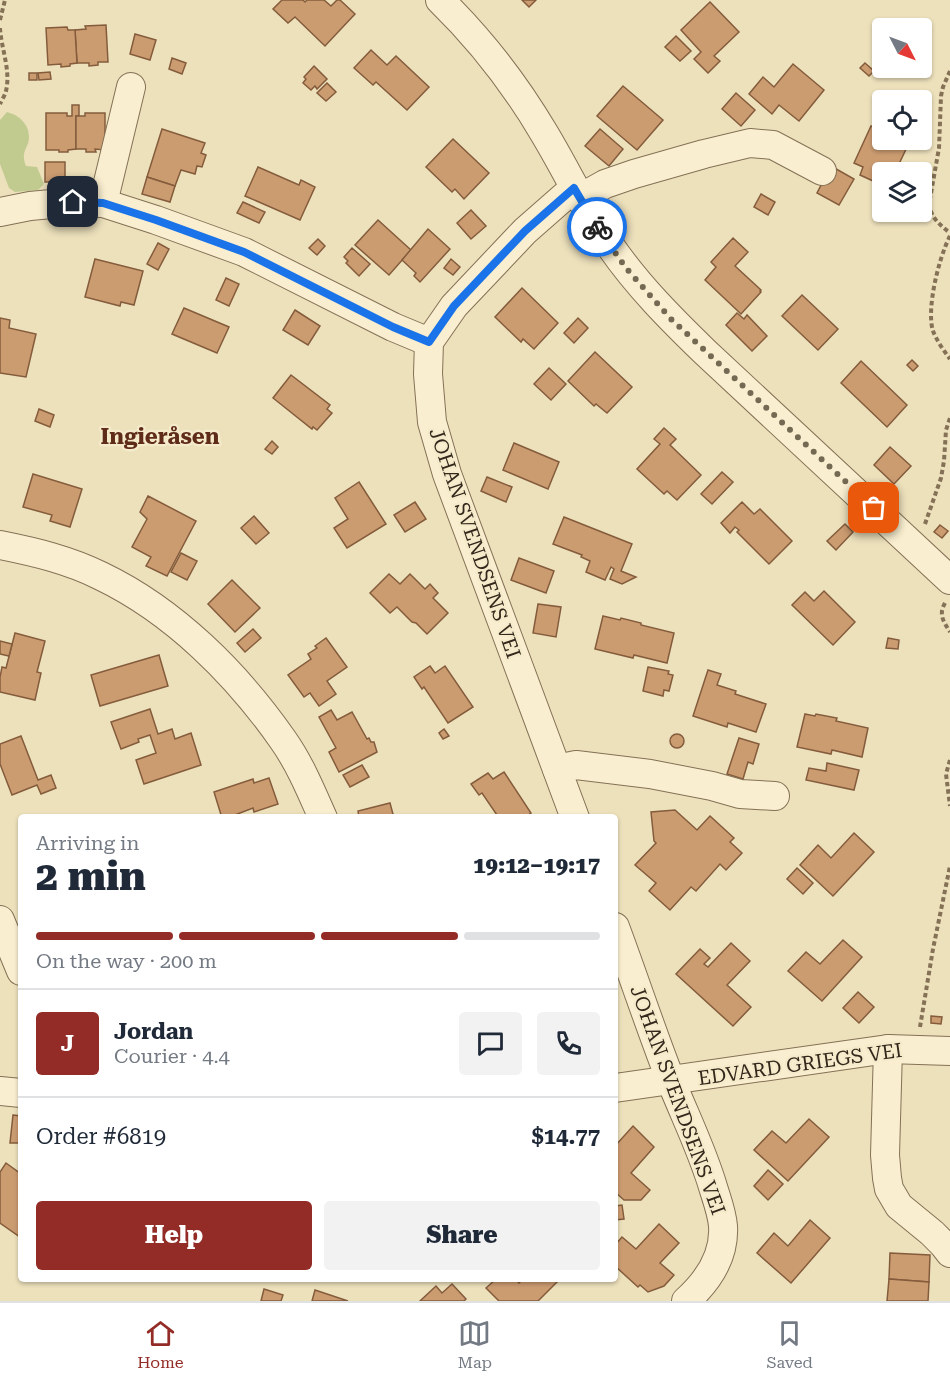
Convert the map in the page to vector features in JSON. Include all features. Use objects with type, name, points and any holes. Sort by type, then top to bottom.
[{"type":"street","points":[[440,0],[471,32],[510,80],[544,134],[593,221],[626,268],[665,312],[950,580]]},
{"type":"street","points":[[103,203],[131,87]]},
{"type":"street","points":[[0,212],[30,206],[73,202],[103,203],[244,252],[393,327],[429,342],[454,306],[525,231],[577,193],[634,174],[750,143],[773,145],[822,171]]},
{"type":"street","name":"JOHAN SVENDSENS VEI","points":[[429,342],[428,374],[432,422],[447,474],[574,814]]},
{"type":"street","points":[[0,545],[43,554],[100,575],[148,602],[191,636],[245,689],[284,741],[308,783],[320,814]]},
{"type":"street","points":[[558,769],[576,765],[650,774],[740,794],[776,796]]},
{"type":"street","points":[[0,920],[18,964]]},
{"type":"street","name":"JOHAN SVENDSENS VEI","points":[[618,935],[671,1081],[702,1155],[720,1209],[723,1228],[718,1257],[712,1271],[686,1301]]},
{"type":"street","points":[[888,1049],[885,1155],[889,1190],[899,1206],[932,1233],[950,1253]]},
{"type":"street","name":"EDVARD GRIEGS VEI","points":[[618,1089],[888,1049],[950,1051]]},
{"type":"street","points":[[0,1091],[18,1093]]},
{"type":"path","points":[[0,20],[5,0]]},
{"type":"path","points":[[0,28],[7,88],[0,104]]},
{"type":"path","points":[[950,71],[941,96],[939,148],[930,204],[936,221],[950,234],[938,269],[931,319],[935,336],[950,359]]},
{"type":"path","points":[[913,545],[923,530],[941,478],[946,430],[950,418]]},
{"type":"path","points":[[950,597],[941,613],[950,632]]},
{"type":"path","points":[[950,760],[946,774],[950,806]]},
{"type":"path","points":[[919,1049],[921,1020],[933,949],[950,866]]},
{"type":"green space","points":[[7,112],[16,115],[29,132],[24,161],[26,166],[37,167],[44,184],[38,190],[15,192],[9,188],[0,164],[0,120]]},
{"type":"building","points":[[282,0],[303,0],[305,2],[324,0],[331,6],[340,0],[355,14],[325,46],[295,17],[288,23],[273,9]]},
{"type":"building","points":[[522,0],[536,0],[529,7]]},
{"type":"building","points":[[710,2],[739,32],[714,56],[720,61],[708,73],[694,59],[701,52],[681,30]]},
{"type":"building","points":[[106,25],[108,62],[98,62],[98,65],[89,66],[89,63],[77,63],[75,30],[86,29],[85,26]]},
{"type":"building","points":[[67,27],[68,30],[75,30],[77,63],[61,67],[61,64],[48,65],[46,28]]},
{"type":"building","points":[[135,34],[156,40],[150,60],[130,54]]},
{"type":"building","points":[[676,36],[691,51],[680,61],[665,47]]},
{"type":"building","points":[[371,50],[387,65],[396,56],[429,87],[407,110],[376,82],[373,85],[354,68]]},
{"type":"building","points":[[172,58],[186,63],[182,74],[169,69]]},
{"type":"building","points":[[865,63],[872,69],[872,73],[869,76],[860,68]]},
{"type":"building","points":[[793,64],[824,90],[799,121],[779,105],[772,114],[749,94],[763,77],[774,87]]},
{"type":"building","points":[[314,66],[327,79],[317,89],[315,86],[311,90],[303,83],[306,79],[304,77]]},
{"type":"building","points":[[50,72],[51,79],[39,80],[38,73]]},
{"type":"building","points":[[29,73],[37,73],[37,80],[29,80]]},
{"type":"building","points":[[327,83],[336,92],[326,101],[317,93]]},
{"type":"building","points":[[623,86],[663,120],[637,150],[597,116]]},
{"type":"building","points":[[736,93],[755,110],[741,126],[722,109]]},
{"type":"building","points":[[72,105],[79,105],[79,116],[76,116],[76,149],[68,150],[68,152],[46,150],[46,113],[67,113],[67,116],[72,116]]},
{"type":"building","points":[[85,113],[105,113],[105,150],[95,149],[96,152],[86,152],[86,149],[76,149],[76,116],[85,116]]},
{"type":"building","points":[[871,126],[872,150],[906,150],[900,162],[872,162],[872,180],[860,175],[863,167],[854,163]]},
{"type":"building","points":[[162,129],[205,143],[201,153],[206,155],[202,167],[197,166],[195,174],[181,170],[175,186],[147,177]]},
{"type":"building","points":[[600,129],[623,149],[609,166],[585,146]]},
{"type":"building","points":[[453,139],[489,173],[464,199],[455,189],[452,192],[426,167]]},
{"type":"building","points":[[45,162],[65,162],[65,182],[45,182]]},
{"type":"building","points":[[831,166],[854,179],[839,205],[817,193]]},
{"type":"building","points":[[258,167],[299,185],[301,180],[315,187],[300,220],[245,196]]},
{"type":"building","points":[[147,177],[175,186],[170,202],[142,194]]},
{"type":"building","points":[[761,194],[775,202],[768,215],[754,207]]},
{"type":"building","points":[[243,202],[265,212],[259,223],[237,213]]},
{"type":"building","points":[[471,210],[486,226],[471,239],[457,223]]},
{"type":"building","points":[[378,220],[411,250],[389,275],[355,245]]},
{"type":"building","points":[[428,229],[450,249],[420,282],[414,276],[416,273],[402,260]]},
{"type":"building","points":[[733,238],[748,252],[735,266],[761,290],[741,314],[705,280],[716,267],[711,262]]},
{"type":"building","points":[[318,239],[325,246],[317,255],[309,248]]},
{"type":"building","points":[[158,243],[169,249],[158,270],[147,264]]},
{"type":"building","points":[[352,248],[370,264],[359,276],[346,263],[348,261],[344,257]]},
{"type":"building","points":[[95,259],[143,271],[134,305],[121,302],[120,306],[85,297]]},
{"type":"building","points":[[451,259],[460,267],[453,275],[444,268]]},
{"type":"building","points":[[226,278],[239,284],[229,306],[216,300]]},
{"type":"building","points":[[522,288],[558,323],[534,349],[523,339],[521,342],[495,317]]},
{"type":"building","points":[[802,295],[838,329],[818,350],[782,316]]},
{"type":"building","points":[[184,308],[229,327],[217,353],[172,334]]},
{"type":"building","points":[[295,310],[320,326],[308,345],[283,330]]},
{"type":"building","points":[[737,313],[744,319],[747,315],[767,336],[752,351],[726,325]]},
{"type":"building","points":[[0,318],[10,320],[9,328],[36,334],[26,377],[0,373]]},
{"type":"building","points":[[578,318],[588,328],[574,343],[564,333]]},
{"type":"building","points":[[595,352],[632,387],[607,413],[596,404],[594,406],[568,381]]},
{"type":"building","points":[[912,360],[918,366],[913,371],[907,365]]},
{"type":"building","points":[[861,361],[907,405],[887,427],[841,383]]},
{"type":"building","points":[[549,368],[566,384],[551,400],[534,384]]},
{"type":"building","points":[[291,375],[330,405],[327,409],[332,413],[317,430],[313,427],[312,429],[273,398]]},
{"type":"building","points":[[39,409],[54,415],[50,427],[35,421]]},
{"type":"building","points":[[664,428],[676,439],[670,445],[701,475],[677,500],[667,491],[664,494],[637,469],[660,444],[654,439]]},
{"type":"building","points":[[272,441],[278,447],[272,454],[265,449]]},
{"type":"building","points":[[514,443],[559,462],[548,489],[503,470]]},
{"type":"building","points":[[890,447],[911,466],[894,484],[874,465]]},
{"type":"building","points":[[722,472],[733,482],[712,504],[701,494]]},
{"type":"building","points":[[33,474],[82,489],[70,527],[50,521],[52,515],[23,507]]},
{"type":"building","points":[[487,477],[512,487],[506,502],[481,491]]},
{"type":"building","points":[[359,482],[386,524],[347,548],[334,528],[348,519],[335,498]]},
{"type":"building","points":[[148,496],[196,521],[167,576],[146,566],[151,557],[132,547],[147,519],[140,512]]},
{"type":"building","points":[[415,502],[426,519],[405,532],[394,515]]},
{"type":"building","points":[[742,502],[754,514],[760,509],[792,541],[769,564],[737,532],[739,530],[735,527],[730,533],[721,523]]},
{"type":"building","points":[[254,516],[269,533],[256,544],[241,528]]},
{"type":"building","points":[[564,517],[632,544],[621,571],[636,577],[622,584],[610,579],[614,569],[611,567],[605,580],[586,572],[590,561],[581,557],[582,555],[553,544]]},
{"type":"building","points":[[845,524],[853,532],[836,550],[827,541]]},
{"type":"building","points":[[940,525],[948,531],[942,538],[934,532]]},
{"type":"building","points":[[181,553],[197,561],[187,580],[171,572]]},
{"type":"building","points":[[519,558],[554,571],[546,593],[511,580]]},
{"type":"building","points":[[389,574],[400,584],[410,574],[425,589],[430,584],[438,593],[433,598],[448,613],[427,634],[397,607],[390,613],[370,593]]},
{"type":"building","points":[[232,580],[260,608],[235,632],[208,604]]},
{"type":"building","points":[[824,591],[855,622],[833,645],[792,605],[805,592],[814,601]]},
{"type":"building","points":[[538,604],[561,607],[556,637],[533,633]]},
{"type":"building","points":[[603,616],[620,620],[621,618],[674,633],[667,663],[595,649]]},
{"type":"building","points":[[253,629],[261,638],[245,652],[237,643]]},
{"type":"building","points":[[15,633],[45,641],[37,672],[41,673],[35,700],[0,692],[2,667],[6,668]]},
{"type":"building","points":[[326,638],[347,667],[327,681],[336,694],[319,706],[310,693],[304,697],[288,675],[311,659],[308,654]]},
{"type":"building","points":[[888,638],[899,640],[898,649],[886,648]]},
{"type":"building","points":[[0,641],[12,644],[9,656],[0,654]]},
{"type":"building","points":[[159,655],[168,686],[100,706],[91,675]]},
{"type":"building","points":[[430,666],[435,673],[445,666],[473,707],[448,723],[424,687],[422,689],[414,677]]},
{"type":"building","points":[[648,667],[669,671],[668,674],[673,675],[669,691],[664,690],[663,696],[643,691]]},
{"type":"building","points":[[708,670],[721,674],[717,685],[736,691],[735,694],[766,704],[756,732],[728,723],[727,727],[693,716]]},
{"type":"building","points":[[150,709],[158,734],[172,729],[175,739],[191,733],[201,765],[144,784],[136,760],[156,753],[150,735],[121,749],[111,722]]},
{"type":"building","points":[[331,710],[337,720],[352,712],[367,739],[374,742],[377,752],[339,772],[329,752],[336,748],[319,717]]},
{"type":"building","points":[[805,714],[837,718],[836,721],[868,728],[862,757],[832,750],[831,754],[797,747]]},
{"type":"building","points":[[444,729],[449,736],[443,739],[439,733]]},
{"type":"building","points":[[674,734],[680,734],[684,741],[680,748],[674,748],[670,744],[670,738]]},
{"type":"building","points":[[21,736],[38,780],[51,775],[56,788],[41,794],[37,785],[12,795],[0,764],[0,744]]},
{"type":"building","points":[[739,738],[759,744],[753,764],[748,762],[743,779],[727,774]]},
{"type":"building","points":[[827,763],[859,770],[854,790],[806,780],[809,768],[826,771]]},
{"type":"building","points":[[362,765],[369,777],[350,787],[343,775]]},
{"type":"building","points":[[504,772],[531,813],[496,814],[482,793],[479,795],[471,784],[488,773],[493,779]]},
{"type":"building","points":[[269,778],[278,804],[254,812],[253,808],[237,814],[221,814],[214,792],[253,779],[254,783]]},
{"type":"building","points":[[390,803],[393,814],[358,814],[358,811]]},
{"type":"building","points":[[675,810],[697,830],[710,816],[734,838],[730,842],[742,853],[726,870],[720,864],[696,891],[691,887],[670,910],[649,891],[656,883],[635,865],[656,843],[651,812]]},
{"type":"building","points":[[854,833],[874,852],[833,896],[800,865],[818,845],[831,858]]},
{"type":"building","points":[[797,868],[813,883],[803,894],[787,879]]},
{"type":"building","points":[[843,940],[862,957],[822,1001],[788,971],[806,952],[820,964]]},
{"type":"building","points":[[731,943],[750,961],[727,985],[751,1007],[733,1026],[676,974],[700,949],[710,958],[704,964],[708,967]]},
{"type":"building","points":[[858,992],[874,1007],[859,1023],[843,1008]]},
{"type":"building","points":[[931,1016],[942,1017],[941,1024],[931,1023]]},
{"type":"building","points":[[13,1115],[18,1116],[18,1143],[10,1143]]},
{"type":"building","points":[[809,1119],[829,1137],[788,1181],[754,1150],[772,1131],[786,1143]]},
{"type":"building","points":[[633,1126],[654,1147],[631,1173],[650,1190],[641,1200],[624,1200],[618,1195],[618,1143]]},
{"type":"building","points":[[6,1163],[18,1172],[18,1236],[0,1223],[0,1172]]},
{"type":"building","points":[[768,1170],[783,1184],[768,1200],[754,1186]]},
{"type":"building","points":[[622,1205],[624,1219],[618,1220],[618,1206]]},
{"type":"building","points":[[810,1220],[830,1238],[791,1283],[757,1253],[774,1233],[788,1246]]},
{"type":"building","points":[[659,1224],[679,1243],[660,1263],[674,1275],[664,1286],[648,1292],[640,1285],[638,1287],[618,1269],[618,1242],[622,1237],[636,1249]]},
{"type":"building","points":[[890,1253],[930,1255],[929,1282],[889,1279]]},
{"type":"building","points":[[889,1279],[929,1282],[928,1301],[887,1301]]},
{"type":"building","points":[[493,1282],[557,1282],[538,1301],[499,1301],[486,1288]]},
{"type":"building","points":[[452,1284],[466,1299],[464,1301],[420,1301],[436,1286],[442,1293]]},
{"type":"building","points":[[264,1289],[283,1295],[281,1301],[261,1301]]},
{"type":"building","points":[[315,1290],[348,1301],[312,1301]]},
{"type":"way so far","points":[[597,227],[626,268],[671,319],[874,508]]},
{"type":"district","name":"Ingieråsen","points":[[160,436]]},
{"type":"route","points":[[73,202],[103,203],[244,252],[393,327],[429,342],[454,306],[525,231],[574,188],[597,227]]}]
